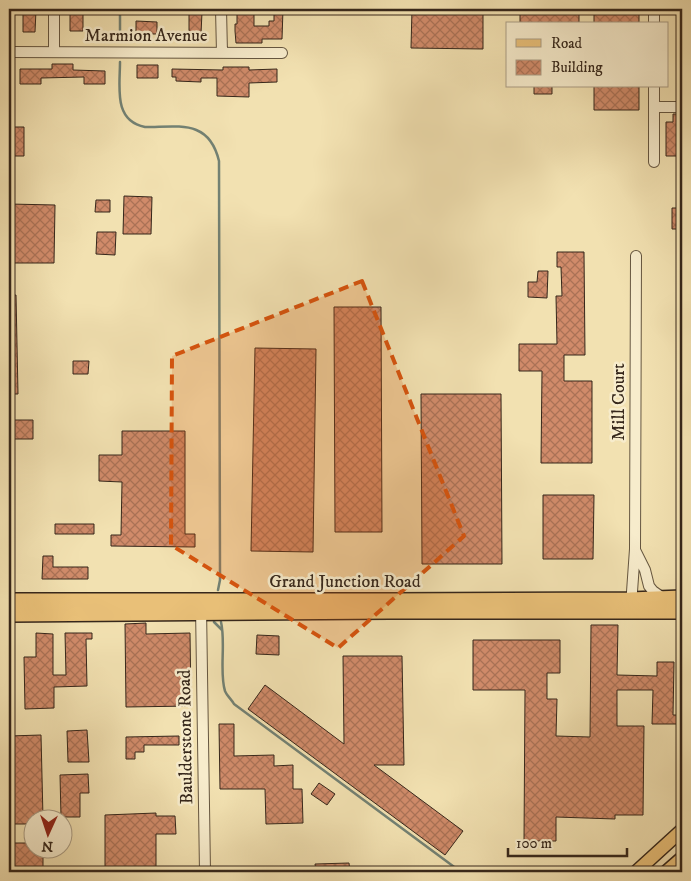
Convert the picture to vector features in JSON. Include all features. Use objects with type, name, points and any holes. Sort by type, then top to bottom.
[{"type":"highway","name":"Grand Junction Road","points":[[631,606],[665,599],[682,598]]},
{"type":"highway","name":"Grand Junction Road","points":[[9,601],[200,607]]},
{"type":"highway","name":"Grand Junction Road","points":[[9,614],[200,607],[390,606],[631,606],[682,612]]},
{"type":"main road","points":[[636,872],[682,830]]},
{"type":"main road","points":[[666,872],[682,858]]},
{"type":"street","points":[[54,9],[54,52]]},
{"type":"street","points":[[221,9],[222,53]]},
{"type":"street","points":[[654,9],[654,22]]},
{"type":"street","name":"Marmion Avenue","points":[[9,52],[282,53]]},
{"type":"street","points":[[654,88],[654,162]]},
{"type":"street","points":[[654,107],[682,107]]},
{"type":"street","name":"Mill Court","points":[[631,606],[635,549],[636,256]]},
{"type":"street","name":"Mill Court","points":[[635,549],[645,570],[649,586],[665,599]]},
{"type":"street","name":"Baulderstone Road","points":[[200,607],[205,872]]},
{"type":"highlighted area","points":[[362,281],[464,536],[338,648],[171,545],[172,356]]},
{"type":"building","points":[[70,9],[83,9],[83,31],[70,31]]},
{"type":"building","points":[[237,9],[254,9],[254,26],[269,26],[269,21],[274,21],[274,9],[283,9],[282,39],[262,39],[262,43],[236,43],[235,24],[237,24]]},
{"type":"building","points":[[412,9],[483,9],[483,49],[411,48]]},
{"type":"building","points":[[520,9],[579,9],[579,22],[520,22]]},
{"type":"building","points":[[594,9],[639,9],[639,22],[594,22]]},
{"type":"building","points":[[23,10],[36,10],[35,32],[23,32]]},
{"type":"building","points":[[189,11],[202,12],[201,34],[189,34]]},
{"type":"building","points":[[136,21],[157,22],[157,34],[136,34]]},
{"type":"building","points":[[52,64],[73,64],[73,70],[105,71],[105,84],[84,84],[84,77],[41,78],[41,84],[20,84],[20,69],[52,69]]},
{"type":"building","points":[[137,65],[158,65],[158,78],[137,78]]},
{"type":"building","points":[[223,67],[249,67],[249,70],[277,69],[277,82],[249,83],[249,97],[217,96],[217,78],[201,78],[201,82],[176,81],[176,77],[172,77],[172,69],[223,70]]},
{"type":"building","points":[[534,88],[552,88],[552,94],[534,94]]},
{"type":"building","points":[[594,88],[639,88],[639,110],[594,110]]},
{"type":"building","points":[[673,114],[682,114],[682,156],[666,156],[666,122],[673,122]]},
{"type":"building","points":[[9,127],[24,127],[24,156],[9,156]]},
{"type":"building","points":[[124,196],[152,197],[151,234],[123,234]]},
{"type":"building","points":[[96,200],[110,200],[110,212],[95,212]]},
{"type":"building","points":[[9,204],[55,205],[54,263],[9,263]]},
{"type":"building","points":[[672,208],[682,208],[682,229],[672,229]]},
{"type":"building","points":[[97,232],[116,232],[115,255],[96,254]]},
{"type":"building","points":[[557,252],[584,252],[585,355],[564,355],[564,381],[592,381],[592,463],[541,463],[542,371],[519,371],[519,344],[557,344],[556,296],[562,296],[561,267],[557,267]]},
{"type":"building","points":[[538,271],[548,271],[547,298],[528,297],[528,282],[537,282]]},
{"type":"building","points":[[9,295],[16,295],[18,394],[9,394]]},
{"type":"building","points":[[334,307],[381,307],[382,532],[335,532]]},
{"type":"building","points":[[255,348],[316,349],[313,552],[251,551]]},
{"type":"building","points":[[73,361],[89,361],[88,374],[73,374]]},
{"type":"building","points":[[421,394],[501,394],[502,564],[422,564]]},
{"type":"building","points":[[9,420],[33,420],[33,439],[9,439]]},
{"type":"building","points":[[122,431],[185,431],[185,534],[195,534],[195,547],[111,546],[111,535],[121,535],[122,482],[99,481],[99,455],[122,455]]},
{"type":"building","points":[[543,495],[594,495],[593,559],[543,559]]},
{"type":"building","points":[[55,524],[94,524],[94,534],[55,534]]},
{"type":"building","points":[[43,556],[53,556],[53,567],[88,567],[88,579],[42,579]]},
{"type":"building","points":[[146,623],[146,634],[190,633],[191,706],[126,707],[125,624]]},
{"type":"building","points":[[591,625],[618,625],[617,675],[657,676],[657,662],[674,662],[673,715],[682,715],[682,724],[652,724],[653,690],[617,690],[617,726],[644,726],[643,815],[615,815],[615,819],[556,817],[556,841],[524,841],[525,690],[473,690],[473,640],[560,640],[560,673],[547,673],[547,699],[557,699],[556,736],[590,737]]},
{"type":"building","points":[[36,633],[53,634],[53,675],[66,675],[65,633],[92,633],[92,639],[86,639],[87,686],[54,687],[54,708],[25,709],[24,657],[36,657]]},
{"type":"building","points":[[257,635],[279,636],[279,655],[256,654]]},
{"type":"building","points":[[343,656],[402,656],[404,765],[374,765],[463,831],[445,855],[248,709],[265,685],[344,744]]},
{"type":"building","points":[[219,724],[234,724],[234,756],[274,755],[274,766],[293,765],[293,789],[302,789],[303,823],[266,824],[265,789],[220,789]]},
{"type":"building","points":[[87,730],[89,762],[68,762],[67,731]]},
{"type":"building","points":[[41,735],[43,808],[22,808],[22,824],[9,824],[9,736]]},
{"type":"building","points":[[179,736],[179,745],[144,745],[144,752],[135,752],[135,759],[126,759],[126,737]]},
{"type":"building","points":[[88,774],[89,793],[80,793],[80,817],[72,817],[72,808],[61,808],[60,775]]},
{"type":"building","points":[[319,783],[335,794],[327,805],[311,794]]},
{"type":"building","points":[[156,813],[156,816],[175,816],[176,834],[156,834],[156,872],[105,872],[105,815]]},
{"type":"building","points":[[9,843],[22,843],[22,858],[43,858],[43,872],[9,872]]},
{"type":"building","points":[[349,863],[350,872],[316,872],[315,864]]},
{"type":"waterway","points":[[120,9],[120,41]]},
{"type":"waterway","points":[[120,62],[120,102],[128,118],[135,124],[145,127],[170,126],[191,128],[200,132],[208,138],[214,147],[219,161],[220,580],[218,590]]},
{"type":"waterway","points":[[214,622],[222,630]]},
{"type":"waterway","points":[[221,622],[223,683],[226,693],[234,704],[461,872]]}]
